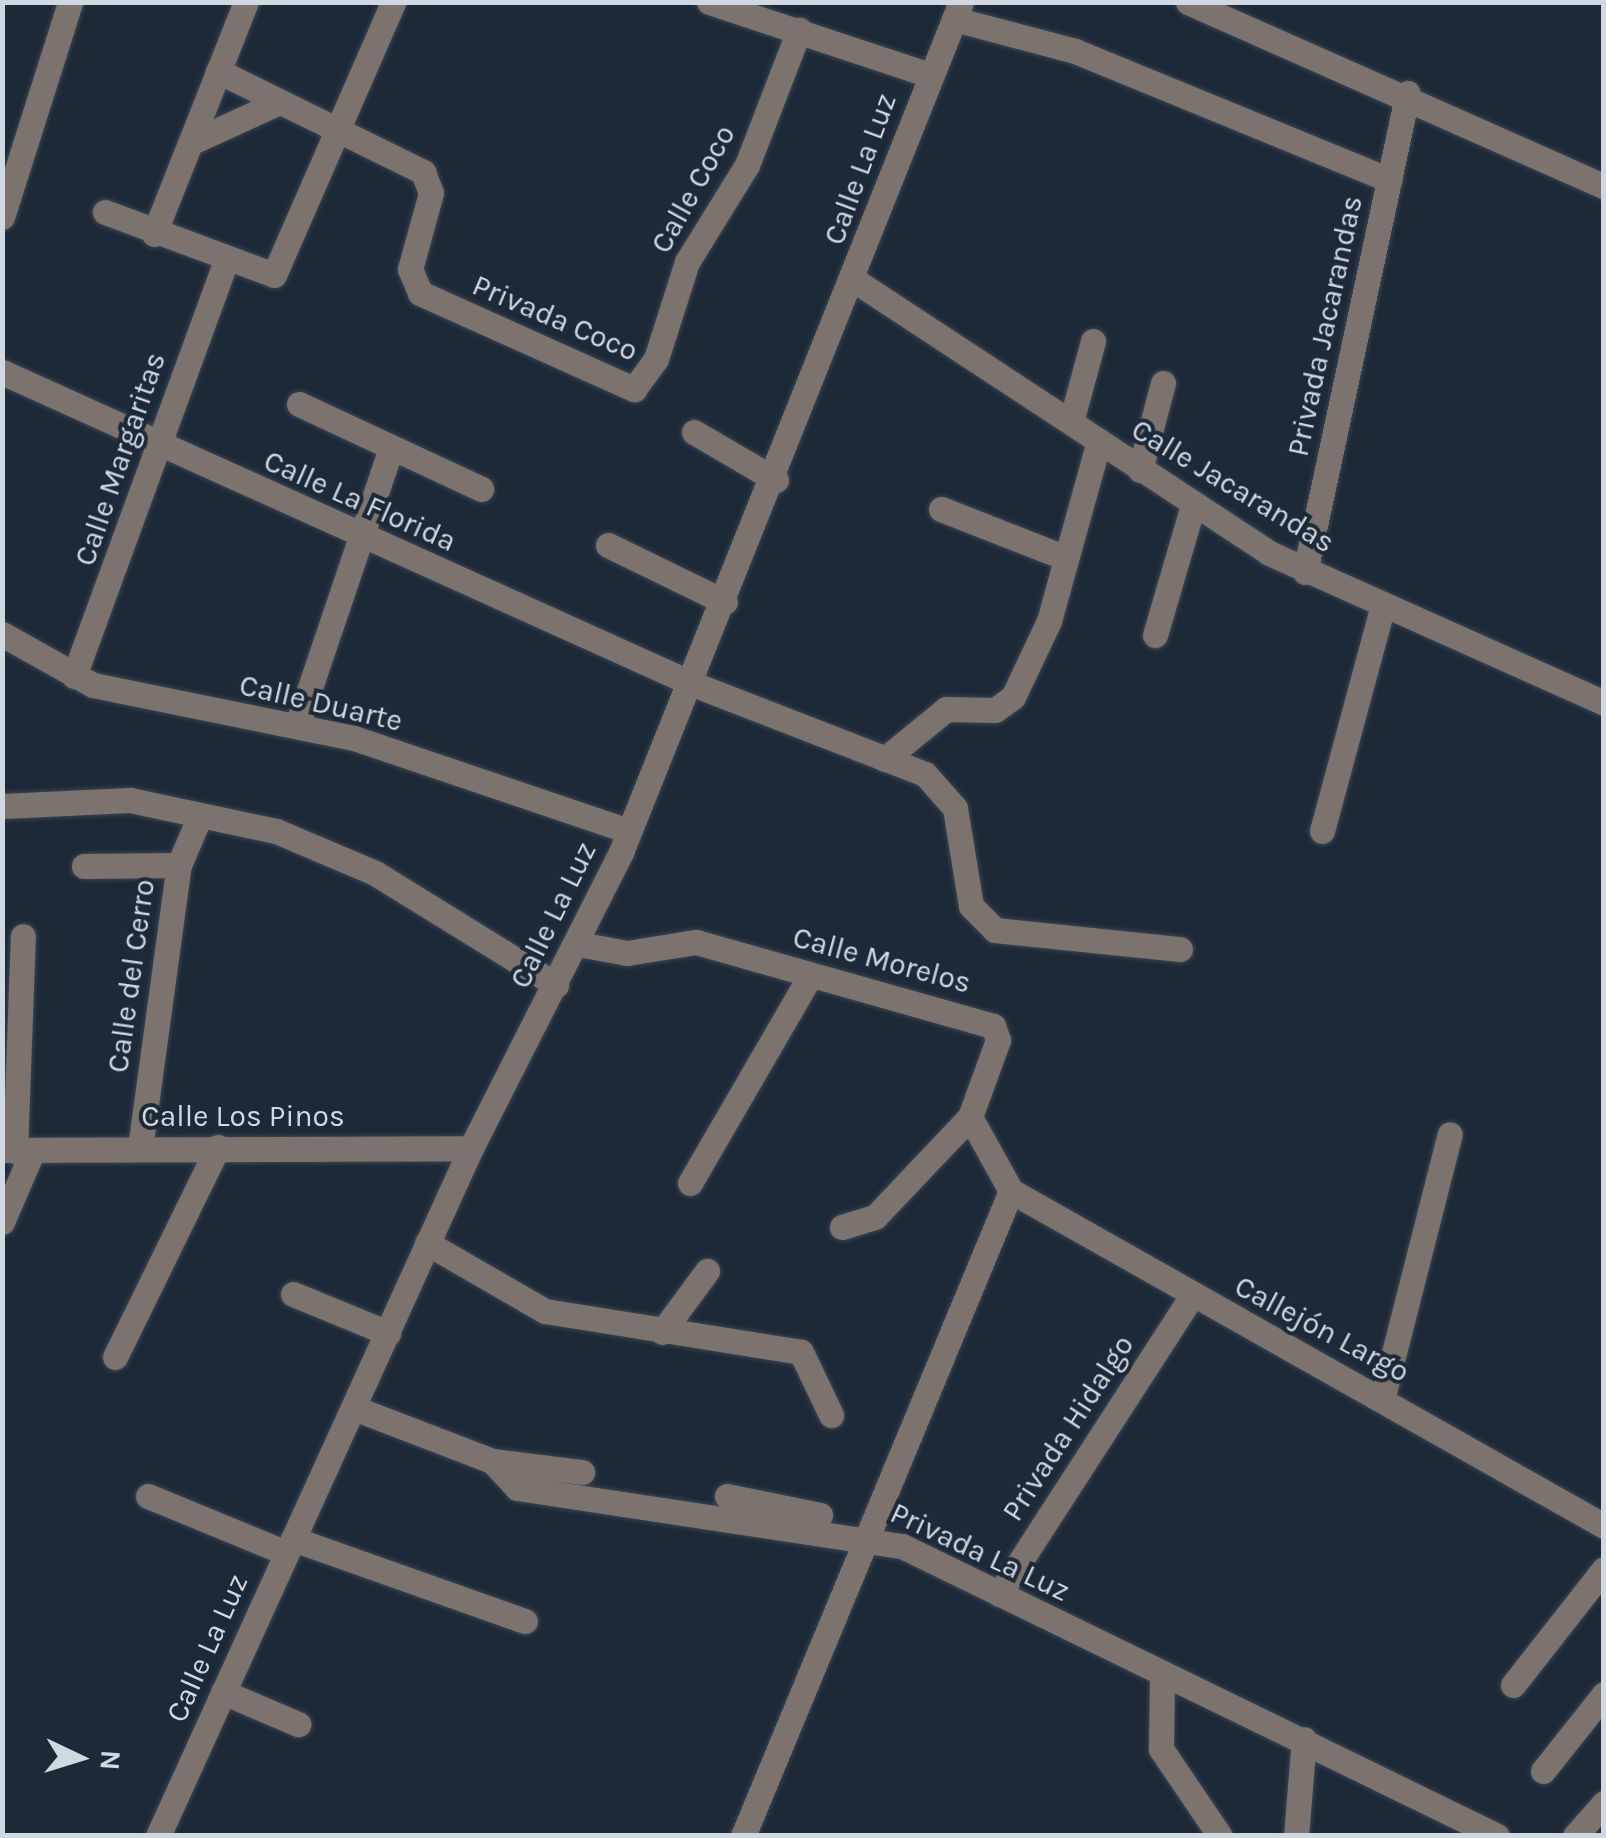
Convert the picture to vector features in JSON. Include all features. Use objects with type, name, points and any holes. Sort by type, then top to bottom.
[{"type":"street","points":[[2,217],[8,180],[70,2]]},
{"type":"street","points":[[154,234],[246,2]]},
{"type":"street","points":[[105,212],[268,278],[279,269],[393,2]]},
{"type":"street","points":[[709,2],[930,75]]},
{"type":"street","points":[[1188,2],[1408,93],[1604,186]]},
{"type":"street","points":[[958,11],[1075,51],[1390,180]]},
{"type":"street","name":"Calle La Luz","points":[[158,1836],[471,1148],[578,944],[625,842],[776,480],[958,11]]},
{"type":"street","name":"Calle Coco","points":[[647,379],[687,262],[747,165],[799,30]]},
{"type":"street","points":[[218,70],[337,131]]},
{"type":"street","name":"Privada Jacarandas","points":[[1306,572],[1408,93]]},
{"type":"street","points":[[190,142],[280,102]]},
{"type":"street","name":"Privada Coco","points":[[337,131],[424,172],[430,193],[410,279],[435,301],[626,387],[647,379]]},
{"type":"street","name":"Calle Margaritas","points":[[74,676],[224,263]]},
{"type":"street","name":"Calle Jacarandas","points":[[854,280],[1193,505],[1306,572],[1604,702]]},
{"type":"street","points":[[1071,422],[1093,341]]},
{"type":"street","name":"Calle La Florida","points":[[2,372],[360,538],[692,684],[934,781],[954,808],[981,921],[1180,949]]},
{"type":"street","points":[[1140,470],[1163,383]]},
{"type":"street","points":[[299,404],[481,489]]},
{"type":"street","points":[[694,432],[776,480]]},
{"type":"street","points":[[885,759],[946,709],[994,710],[1013,697],[1066,558],[1098,441]]},
{"type":"street","points":[[297,726],[392,450]]},
{"type":"street","points":[[1155,636],[1193,505]]},
{"type":"street","points":[[941,509],[1066,558]]},
{"type":"street","points":[[608,545],[725,602]]},
{"type":"street","points":[[1322,831],[1384,605]]},
{"type":"street","name":"Calle Duarte","points":[[2,634],[74,676],[143,700],[297,726],[625,842]]},
{"type":"street","points":[[2,806],[130,800],[318,846],[556,985]]},
{"type":"street","name":"Calle del Cerro","points":[[140,1148],[179,864],[199,818]]},
{"type":"street","points":[[84,866],[179,864]]},
{"type":"street","points":[[2,1222],[17,1150],[23,936]]},
{"type":"street","name":"Calle Morelos","points":[[578,944],[627,952],[696,942],[993,1026],[998,1040],[970,1117]]},
{"type":"street","points":[[690,1182],[810,976]]},
{"type":"street","points":[[743,1836],[1010,1191],[970,1117],[875,1217],[842,1227]]},
{"type":"street","points":[[1383,1396],[1450,1134]]},
{"type":"street","points":[[115,1357],[218,1148]]},
{"type":"street","name":"Calle Los Pinos","points":[[17,1150],[471,1148]]},
{"type":"street","name":"Callejón Largo","points":[[1010,1191],[1191,1297],[1383,1396],[1604,1526]]},
{"type":"street","points":[[427,1243],[546,1311],[809,1356],[830,1415]]},
{"type":"street","points":[[662,1332],[707,1271]]},
{"type":"street","points":[[293,1294],[388,1334]]},
{"type":"street","name":"Privada Hidalgo","points":[[999,1594],[1191,1297]]},
{"type":"street","name":"Privada La Luz","points":[[354,1408],[492,1461],[517,1488],[872,1528],[1162,1676],[1304,1740],[1498,1836]]},
{"type":"street","points":[[492,1461],[582,1472]]},
{"type":"street","points":[[148,1496],[525,1621]]},
{"type":"street","points":[[728,1496],[872,1528]]},
{"type":"street","points":[[1513,1685],[1604,1569]]},
{"type":"street","points":[[1162,1676],[1161,1749],[1220,1836]]},
{"type":"street","points":[[223,1692],[298,1724]]},
{"type":"street","points":[[1544,1771],[1604,1694]]},
{"type":"street","points":[[1296,1836],[1304,1740]]},
{"type":"street","points":[[1575,1836],[1604,1803]]}]
